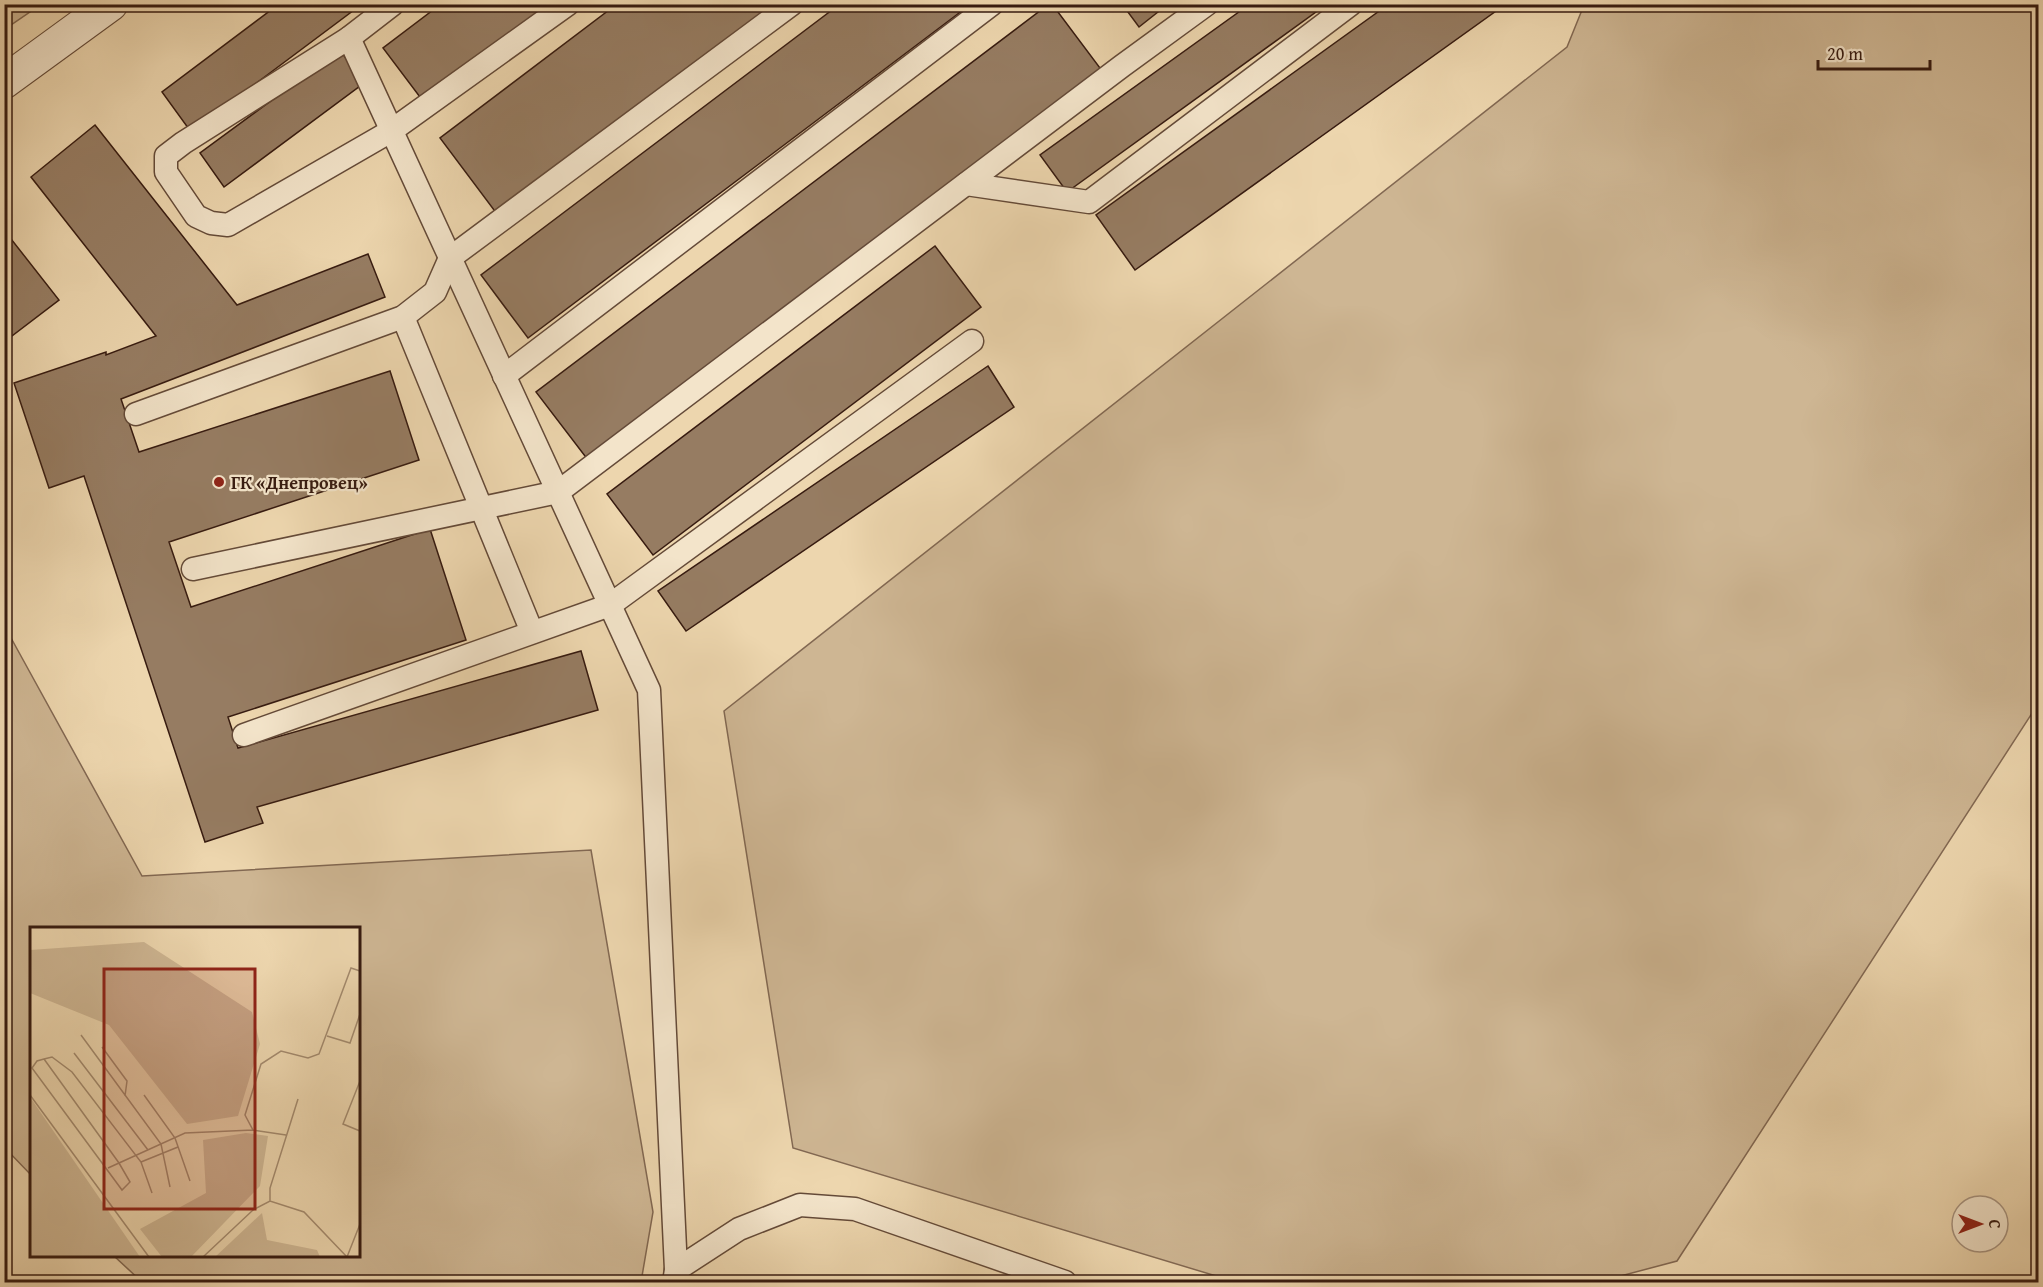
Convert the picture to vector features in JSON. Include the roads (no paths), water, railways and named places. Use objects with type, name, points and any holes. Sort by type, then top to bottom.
[{"type":"street","points":[[4,82],[111,4]]},
{"type":"lane","points":[[393,4],[349,38],[166,156],[166,172],[196,216],[211,223],[228,225],[391,131],[568,4]]},
{"type":"lane","points":[[136,414],[403,317],[435,292],[450,258],[792,4]]},
{"type":"lane","points":[[504,376],[992,4]]},
{"type":"lane","points":[[193,569],[558,492],[1207,4]]},
{"type":"lane","points":[[966,184],[1089,202],[1351,4]]},
{"type":"lane","points":[[349,38],[650,690],[675,1276]]},
{"type":"lane","points":[[403,317],[532,632]]},
{"type":"lane","points":[[244,735],[610,605],[972,341]]},
{"type":"lane","points":[[675,1276],[740,1229],[800,1205],[855,1209],[1065,1282]]},
{"type":"place","name":"ГК «Днепровец»","points":[[219,482]]}]
